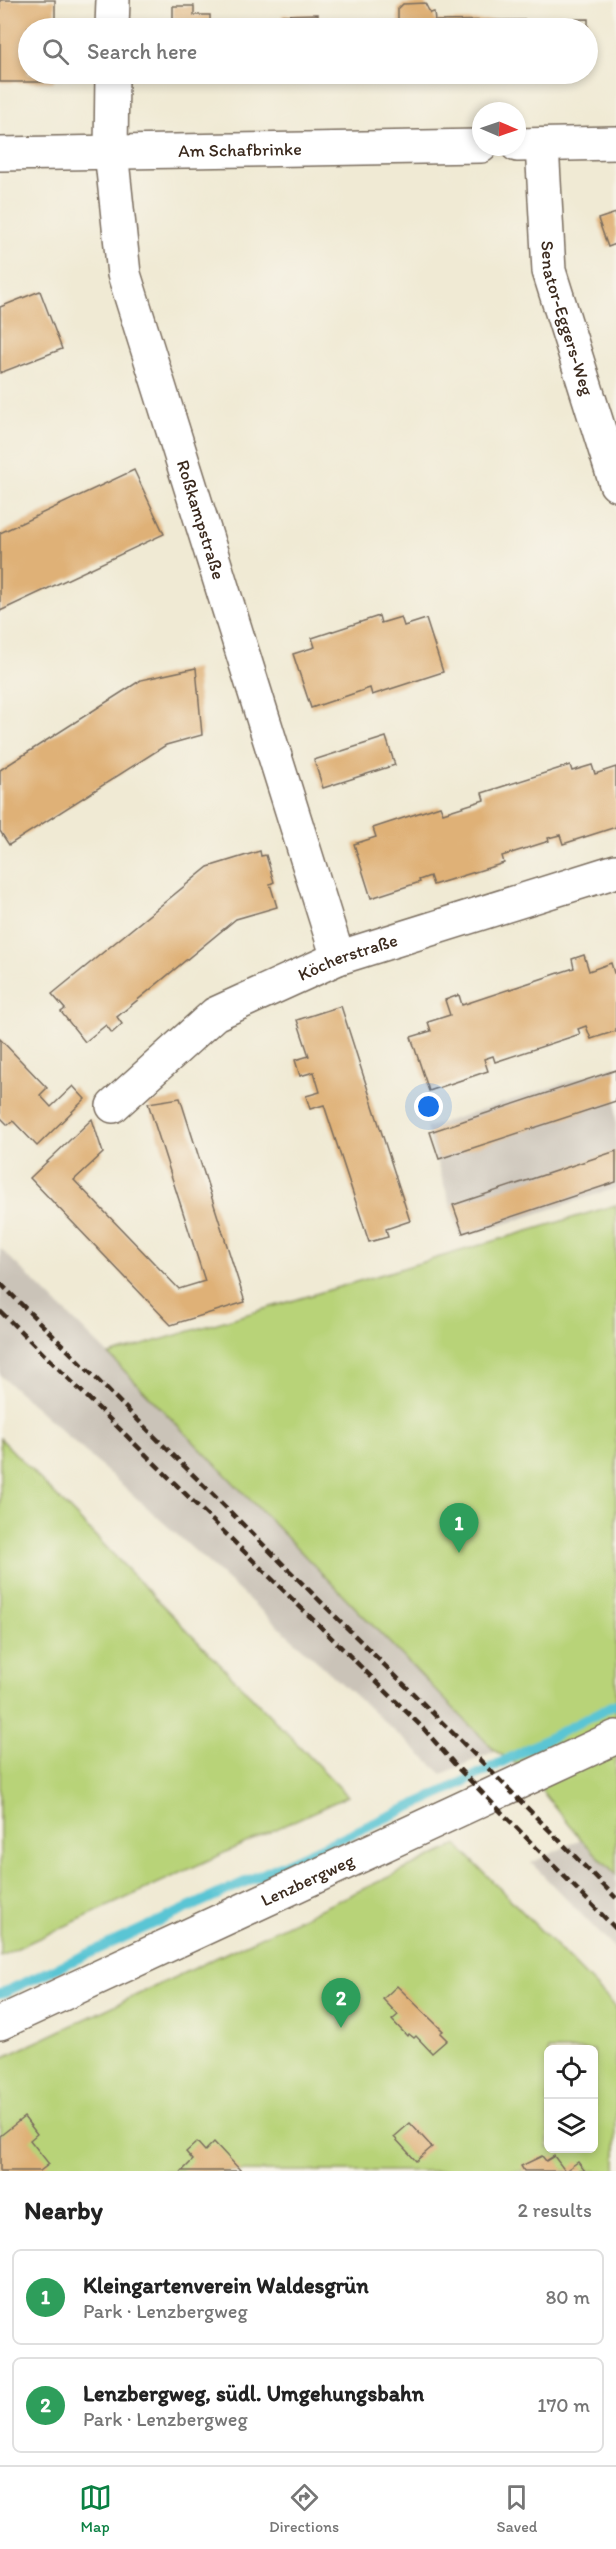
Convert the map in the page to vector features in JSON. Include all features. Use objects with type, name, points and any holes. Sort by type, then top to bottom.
[{"type":"street","points":[[112,18],[113,0]]},
{"type":"street","name":"Roßkampstraße","points":[[112,84],[111,151],[124,274],[338,958]]},
{"type":"street","points":[[530,145],[616,143]]},
{"type":"street","name":"Senator-Eggers-Weg","points":[[530,145],[549,271],[616,484]]},
{"type":"street","name":"Am Schafbrinke","points":[[0,154],[472,146]]},
{"type":"street","name":"Köcherstraße","points":[[113,1106],[215,1014],[338,958],[616,871]]},
{"type":"street","name":"Lenzbergweg","points":[[0,2023],[616,1737]]},
{"type":"shaded area","points":[[616,1066],[616,1188],[461,1238],[426,1128]]},
{"type":"shaded area","points":[[0,1248],[109,1355],[495,1751],[442,1774],[0,1375]]},
{"type":"shaded area","points":[[581,1839],[616,1874],[616,1950],[531,1863]]},
{"type":"green space","points":[[616,1205],[616,1874],[581,1839],[523,1768],[495,1751],[109,1355]]},
{"type":"green space","points":[[0,1438],[348,1796],[0,1956]]},
{"type":"green space","points":[[457,1845],[616,2007],[616,2171],[0,2171],[0,2059]]},
{"type":"building","points":[[0,0],[55,0],[55,18],[18,18],[18,82],[0,82]]},
{"type":"building","points":[[425,3],[430,13],[434,12],[435,18],[398,18],[398,9],[403,4]]},
{"type":"building","points":[[173,6],[194,6],[194,15],[210,15],[210,18],[173,18]]},
{"type":"building","points":[[318,14],[318,18],[282,18],[282,15]]},
{"type":"building","points":[[616,213],[616,244],[608,247],[598,219]]},
{"type":"building","points":[[40,291],[62,349],[0,373],[0,307]]},
{"type":"building","points":[[134,470],[164,534],[0,611],[0,533]]},
{"type":"building","points":[[379,616],[381,623],[401,617],[404,626],[426,619],[443,672],[372,695],[370,688],[311,708],[293,654],[315,647],[312,638]]},
{"type":"building","points":[[196,668],[202,735],[166,745],[9,845],[0,831],[0,770],[141,680]]},
{"type":"building","points":[[386,737],[395,765],[323,788],[314,760]]},
{"type":"building","points":[[570,765],[572,771],[592,765],[595,774],[616,767],[616,827],[563,844],[560,835],[548,838],[549,841],[502,856],[504,863],[433,885],[430,876],[419,880],[420,882],[371,898],[354,844],[376,837],[373,828],[440,806],[443,813],[484,800],[482,793]]},
{"type":"building","points":[[260,851],[261,856],[266,855],[274,882],[270,884],[277,907],[236,919],[117,1017],[122,1024],[112,1033],[106,1025],[85,1042],[61,1012],[65,1009],[52,994],[208,867]]},
{"type":"building","points":[[584,955],[589,971],[611,963],[614,973],[616,972],[616,1031],[591,1039],[586,1026],[578,1029],[580,1034],[495,1062],[493,1056],[484,1059],[488,1071],[429,1091],[411,1037],[431,1031],[428,1022],[450,1015],[445,1000],[459,995],[462,1005],[574,968],[572,959]]},
{"type":"building","points":[[341,1006],[410,1221],[386,1229],[388,1237],[369,1242],[324,1105],[310,1109],[306,1096],[320,1092],[314,1072],[300,1076],[295,1060],[309,1056],[297,1020]]},
{"type":"building","points":[[0,1039],[47,1088],[40,1095],[51,1107],[73,1086],[85,1099],[37,1146],[13,1121],[8,1125],[0,1117]]},
{"type":"building","points":[[616,1070],[616,1101],[439,1159],[430,1132]]},
{"type":"building","points":[[180,1098],[245,1302],[171,1325],[30,1178],[92,1119],[103,1153],[74,1180],[179,1289],[205,1281],[148,1103]]},
{"type":"building","points":[[616,1151],[616,1182],[463,1233],[453,1205]]},
{"type":"building","points":[[397,1986],[443,2031],[440,2033],[447,2040],[432,2053],[416,2036],[414,2038],[409,2034],[407,2036],[392,2020],[398,2015],[383,1999]]},
{"type":"building","points":[[24,2117],[37,2134],[30,2140],[49,2164],[40,2171],[0,2171],[0,2136]]},
{"type":"building","points":[[410,2123],[432,2147],[416,2161],[394,2137]]},
{"type":"building","points":[[197,2142],[205,2151],[214,2142],[241,2171],[182,2171],[193,2160],[186,2152]]},
{"type":"building","points":[[542,2156],[546,2161],[554,2156],[565,2171],[524,2171],[521,2166]]},
{"type":"building","points":[[578,2162],[585,2171],[565,2171]]},
{"type":"waterway","points":[[0,1994],[449,1789],[616,1704]]},
{"type":"railway","points":[[0,1283],[616,1898]]},
{"type":"railway","points":[[0,1311],[422,1727],[457,1767],[616,1929]]},
{"type":"place","name":"Kleingartenverein Waldesgrün","points":[[459,1553]]},
{"type":"place","name":"Lenzbergweg, südl. Umgehungsbahn","points":[[341,2028]]}]
